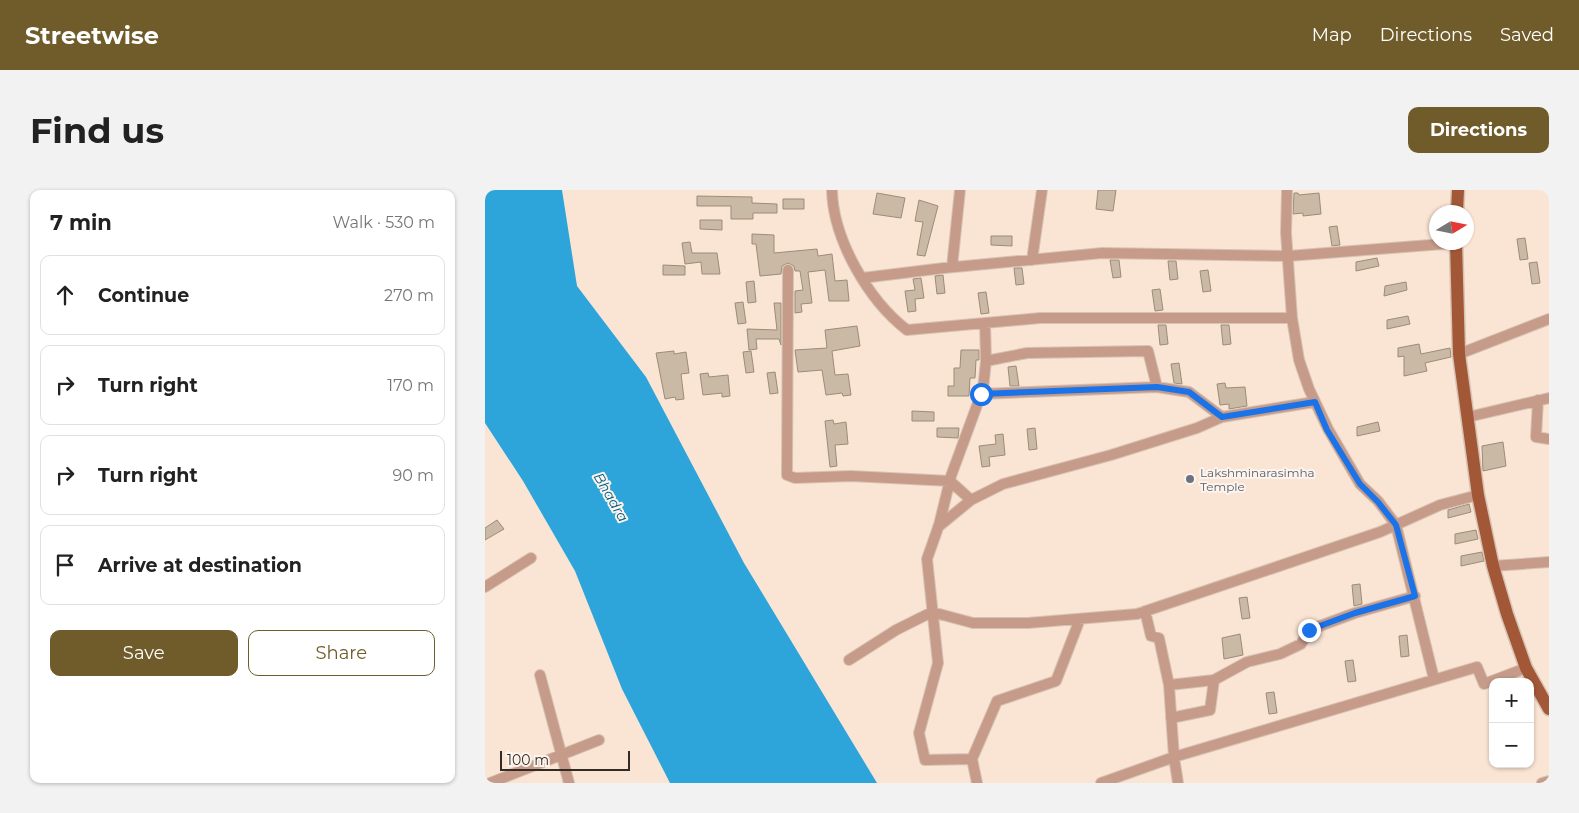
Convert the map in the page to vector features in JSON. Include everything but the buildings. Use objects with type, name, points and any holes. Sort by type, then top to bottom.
[{"type":"main road","points":[[1457,205],[1458,190]]},
{"type":"main road","points":[[1456,250],[1459,354],[1478,495],[1493,566],[1526,668],[1549,709]]},
{"type":"street","points":[[832,190],[833,208],[849,253],[863,278],[892,318],[907,330],[1040,318],[1292,318]]},
{"type":"street","points":[[952,267],[960,190]]},
{"type":"street","points":[[1032,260],[1042,190]]},
{"type":"street","points":[[1287,190],[1288,256],[1292,318],[1299,360],[1327,430],[1360,484],[1378,502],[1396,525],[1415,596],[1425,649],[1434,679]]},
{"type":"street","points":[[863,278],[952,267],[1103,253],[1288,256],[1429,245]]},
{"type":"street","points":[[788,270],[787,475],[795,478],[851,476],[950,481],[971,500]]},
{"type":"street","points":[[1459,354],[1549,319]]},
{"type":"street","points":[[972,759],[925,760],[921,749],[919,733],[938,663],[927,558],[938,528],[950,481],[981,394],[986,360],[985,323]]},
{"type":"street","points":[[986,360],[1027,352],[1148,351],[1157,387]]},
{"type":"street","points":[[981,394],[1157,387],[1189,392],[1222,417]]},
{"type":"street","points":[[1467,417],[1549,398]]},
{"type":"street","points":[[1538,400],[1537,437],[1549,439]]},
{"type":"street","points":[[938,528],[971,500],[1003,484],[1111,455],[1197,428],[1222,417],[1315,402]]},
{"type":"street","points":[[849,660],[897,630],[932,612],[973,623],[1028,623],[1145,612],[1396,525],[1439,505],[1478,495]]},
{"type":"street","points":[[485,587],[531,558]]},
{"type":"street","points":[[1493,566],[1549,562]]},
{"type":"street","points":[[1169,685],[1214,680],[1247,662],[1281,654],[1301,644],[1309,630],[1355,613],[1415,596]]},
{"type":"street","points":[[1145,612],[1151,636],[1159,638],[1169,685],[1174,757],[1178,783]]},
{"type":"street","points":[[977,783],[972,759],[997,701],[1056,681],[1080,619]]},
{"type":"street","points":[[1101,783],[1174,757],[1477,666],[1484,684],[1526,668]]},
{"type":"street","points":[[540,676],[569,783]]},
{"type":"street","points":[[1171,718],[1210,710],[1214,680]]},
{"type":"street","points":[[490,783],[599,740]]},
{"type":"street","points":[[1542,783],[1549,781]]},
{"type":"water","name":"Bhadra","points":[[485,190],[562,190],[577,286],[646,377],[744,563],[877,783],[670,783],[622,689],[575,571],[523,481],[485,423]]},
{"type":"place","name":"Lakshminarasimha Temple","points":[[1190,479]]},
{"type":"route","points":[[981,394],[1157,387],[1189,392],[1222,417],[1315,402],[1327,430],[1360,484],[1378,502],[1396,525],[1415,596],[1355,613],[1309,630]]}]
